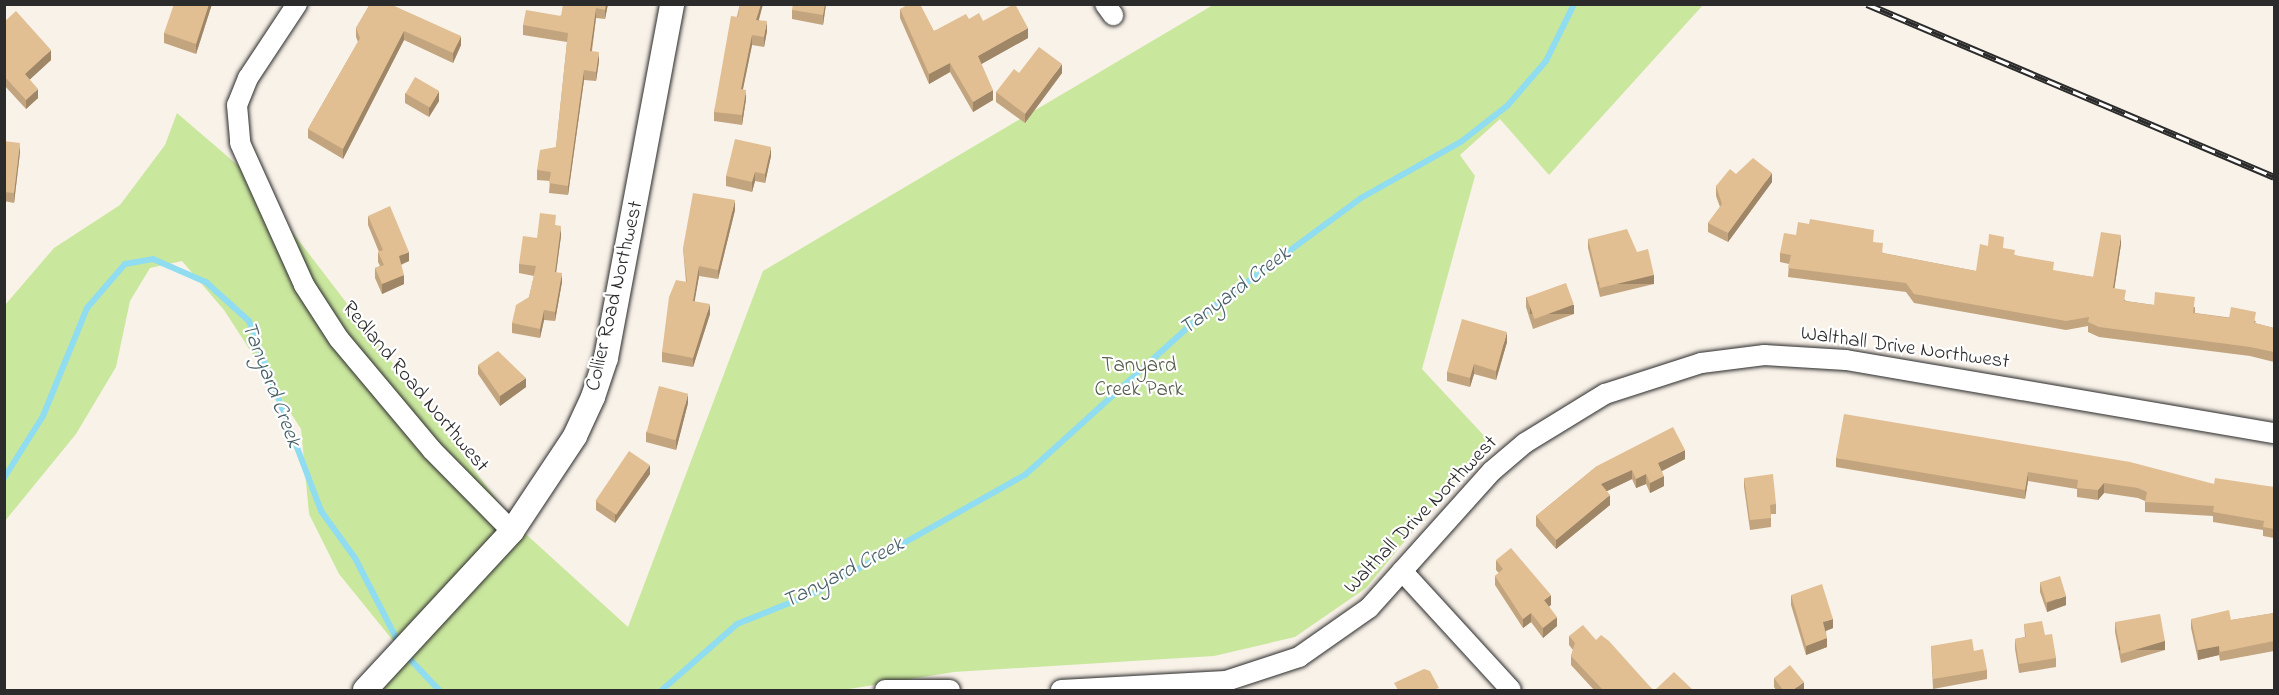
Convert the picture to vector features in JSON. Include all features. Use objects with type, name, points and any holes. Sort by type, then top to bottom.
[{"type":"street","name":"Redland Road Northwest","points":[[297,4],[248,78],[237,105],[240,143],[304,285],[339,339],[432,450],[512,531]]},
{"type":"street","name":"Collier Road Northwest","points":[[370,685],[512,531],[575,436],[606,358],[672,4]]},
{"type":"street","name":"Walthall Drive Northwest","points":[[1060,690],[1198,684],[1254,674],[1336,635],[1402,571],[1492,471],[1542,430],[1605,394],[1701,363],[1764,355],[1846,360],[2274,433]]},
{"type":"street","points":[[1402,571],[1511,690]]},
{"type":"street","points":[[885,690],[950,690]]},
{"type":"green space","name":"Tanyard Creek Park","points":[[1213,5],[1703,5],[1549,175],[1500,119],[1460,155],[1475,176],[1422,369],[1488,440],[1366,588],[1295,637],[1214,656],[954,672],[843,690],[370,690],[403,653],[339,574],[309,514],[301,429],[224,310],[182,261],[150,268],[130,301],[116,367],[76,434],[5,521],[5,305],[54,248],[120,205],[165,145],[177,113],[248,174],[517,526],[628,627],[763,271]]},
{"type":"building","points":[[174,4],[209,4],[196,44],[164,33]]},
{"type":"building","points":[[370,4],[390,4],[461,36],[453,53],[404,31],[343,149],[308,129],[360,38],[356,28]]},
{"type":"building","points":[[563,4],[606,4],[605,10],[596,8],[590,51],[599,52],[596,72],[584,70],[568,186],[549,183],[551,172],[537,170],[540,150],[556,147],[568,33],[523,25],[526,10],[561,16]]},
{"type":"building","points":[[740,4],[761,4],[756,20],[767,21],[764,37],[752,35],[741,89],[746,90],[742,115],[714,112],[731,16],[738,17]]},
{"type":"building","points":[[793,4],[825,4],[823,15],[792,10]]},
{"type":"building","points":[[909,4],[920,4],[934,31],[966,14],[969,19],[979,13],[983,21],[1014,4],[1028,28],[978,56],[993,90],[973,102],[950,63],[929,74],[900,9]]},
{"type":"building","points":[[16,11],[51,50],[25,74],[38,89],[26,100],[4,76],[4,22]]},
{"type":"building","points":[[1039,47],[1062,64],[1025,114],[996,92],[1014,69],[1019,73]]},
{"type":"building","points":[[415,77],[439,91],[430,107],[406,93]]},
{"type":"building","points":[[735,139],[771,147],[765,174],[755,172],[752,182],[726,176]]},
{"type":"building","points":[[4,141],[20,143],[14,193],[4,192]]},
{"type":"building","points":[[1753,158],[1772,173],[1728,233],[1708,223],[1722,204],[1716,186],[1730,169],[1736,174]]},
{"type":"building","points":[[693,193],[735,200],[718,270],[699,266],[693,301],[710,304],[693,358],[662,352],[669,297],[676,280],[687,282],[683,248]]},
{"type":"building","points":[[390,206],[409,252],[399,256],[404,275],[382,284],[375,268],[384,265],[378,252],[383,250],[368,216]]},
{"type":"building","points":[[540,213],[556,215],[555,225],[561,226],[555,272],[562,273],[555,312],[544,310],[540,329],[512,323],[516,305],[529,297],[536,266],[519,264],[523,236],[537,238]]},
{"type":"building","points":[[1810,219],[1874,230],[1873,242],[1883,243],[1882,253],[1976,271],[1980,244],[1988,246],[1989,234],[2004,237],[2003,248],[2015,250],[2014,255],[2054,262],[2053,270],[2093,277],[2101,232],[2121,235],[2113,288],[2126,290],[2124,301],[2154,305],[2155,292],[2195,297],[2193,313],[2229,318],[2231,307],[2256,312],[2254,323],[2274,328],[2274,352],[2099,327],[2088,322],[2089,317],[2066,321],[1914,294],[1906,283],[1788,268],[1791,255],[1780,253],[1784,233],[1796,235],[1798,222],[1809,224]]},
{"type":"building","points":[[1627,229],[1637,252],[1648,249],[1654,275],[1600,288],[1588,239]]},
{"type":"building","points":[[1566,283],[1574,305],[1534,319],[1527,297]]},
{"type":"building","points":[[1462,319],[1507,332],[1496,371],[1474,364],[1470,378],[1447,372]]},
{"type":"building","points":[[498,351],[526,378],[500,396],[478,365]]},
{"type":"building","points":[[659,386],[688,394],[676,440],[647,432]]},
{"type":"building","points":[[1844,414],[2130,462],[2214,484],[2215,478],[2274,487],[2274,529],[2263,527],[2264,521],[2213,512],[2214,506],[2145,502],[2147,492],[2138,488],[2104,483],[2098,490],[2077,488],[2078,480],[2028,472],[2025,490],[1836,458]]},
{"type":"building","points":[[1673,427],[1685,450],[1658,463],[1664,476],[1650,483],[1646,474],[1636,479],[1632,470],[1601,484],[1610,495],[1556,540],[1536,516],[1597,466]]},
{"type":"building","points":[[629,451],[650,465],[616,515],[595,501]]},
{"type":"building","points":[[1773,474],[1776,504],[1770,505],[1771,518],[1750,520],[1744,478]]},
{"type":"building","points":[[1511,548],[1551,595],[1544,600],[1557,617],[1543,628],[1531,613],[1523,619],[1495,576],[1503,569],[1496,560]]},
{"type":"building","points":[[2060,576],[2066,596],[2046,602],[2040,582]]},
{"type":"building","points":[[1822,584],[1833,619],[1823,622],[1827,638],[1806,646],[1791,595]]},
{"type":"building","points":[[2229,610],[2231,620],[2274,613],[2274,641],[2220,652],[2219,646],[2198,650],[2191,619]]},
{"type":"building","points":[[2160,614],[2165,641],[2121,654],[2115,622]]},
{"type":"building","points":[[2042,621],[2045,635],[2052,634],[2056,658],[2019,664],[2015,639],[2026,637],[2024,624]]},
{"type":"building","points":[[1583,625],[1596,640],[1601,635],[1609,641],[1653,690],[1603,690],[1571,656],[1575,643],[1569,636]]},
{"type":"building","points":[[1972,639],[1974,651],[1983,649],[1987,670],[1933,679],[1931,646]]},
{"type":"building","points":[[1790,665],[1804,682],[1793,690],[1783,690],[1774,678]]},
{"type":"building","points":[[1424,669],[1430,671],[1439,688],[1398,690],[1394,683]]},
{"type":"building","points":[[1674,672],[1693,690],[1655,690]]},
{"type":"waterway","name":"Tanyard Creek","points":[[662,690],[737,624],[817,592],[1025,475],[1197,319],[1361,198],[1462,141],[1508,105],[1546,61],[1574,4]]},
{"type":"waterway","name":"Tanyard Creek","points":[[4,478],[43,416],[87,308],[125,264],[153,259],[206,282],[249,321],[321,511],[355,558],[400,645]]},
{"type":"waterway","name":"Tanyard Creek","points":[[405,654],[439,690]]},
{"type":"railway","points":[[1867,4],[2274,177]]}]
